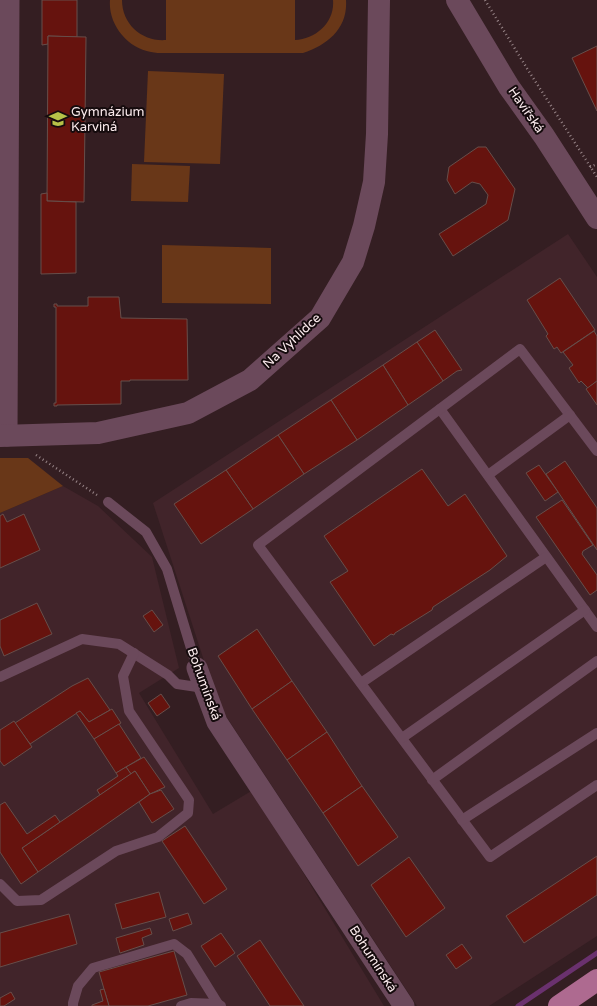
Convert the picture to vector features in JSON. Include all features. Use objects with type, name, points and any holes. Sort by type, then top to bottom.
[{"type":"main road","points":[[559,1006],[597,980]]},
{"type":"street","points":[[4,436],[4,108],[9,0]]},
{"type":"street","name":"Na Vyhlídce","points":[[4,436],[98,433],[188,413],[250,380],[320,318],[353,262],[364,226],[374,182],[378,134],[379,0]]},
{"type":"street","name":"Havířská","points":[[457,0],[509,87],[544,136],[597,218]]},
{"type":"street","name":"Bohumínská","points":[[197,668],[217,722],[404,1006]]},
{"type":"lane","points":[[597,451],[520,349],[258,545],[490,857],[597,785]]},
{"type":"lane","points":[[440,409],[597,627]]},
{"type":"lane","points":[[488,475],[570,415]]},
{"type":"lane","name":"Bohumínská","points":[[108,502],[146,532],[167,569],[197,668]]},
{"type":"lane","points":[[360,682],[546,557]]},
{"type":"lane","points":[[402,738],[585,610]]},
{"type":"lane","points":[[0,677],[82,639],[119,644],[168,675],[177,684],[204,688]]},
{"type":"lane","points":[[0,884],[17,901],[42,900],[116,851],[158,837],[188,813],[189,800],[129,710],[123,676],[134,654]]},
{"type":"lane","points":[[432,780],[597,661]]},
{"type":"lane","points":[[462,820],[597,733]]},
{"type":"lane","points":[[73,1006],[78,986],[93,968],[174,944],[186,954],[219,1005]]},
{"type":"lane","points":[[181,1006],[191,1003],[219,1005]]},
{"type":"path","points":[[485,0],[597,177]]},
{"type":"path","points":[[590,167],[597,164]]},
{"type":"path","points":[[32,452],[108,502]]},
{"type":"shaded area","points":[[110,0],[122,0],[126,17],[135,30],[142,35],[158,40],[166,40],[166,0],[295,0],[295,40],[303,39],[317,33],[323,28],[331,15],[333,0],[346,0],[346,10],[344,19],[335,34],[321,45],[303,53],[164,53],[142,50],[127,40],[121,34],[112,18]]},
{"type":"shaded area","points":[[148,71],[224,74],[220,164],[144,162]]},
{"type":"shaded area","points":[[132,164],[190,166],[188,202],[131,201]]},
{"type":"shaded area","points":[[568,234],[597,277],[597,936],[489,1006],[417,1006],[218,704],[153,503]]},
{"type":"shaded area","points":[[162,245],[271,248],[271,304],[162,303]]},
{"type":"shaded area","points":[[0,458],[28,458],[63,486],[0,513]]},
{"type":"shaded area","points":[[63,486],[98,506],[152,557],[179,668],[139,693],[213,814],[253,790],[384,1006],[0,1006],[0,513]]},
{"type":"building","points":[[42,0],[77,0],[77,37],[48,36],[48,44],[42,45]]},
{"type":"building","points":[[48,36],[86,37],[84,202],[47,201]]},
{"type":"building","points":[[597,46],[597,111],[572,58]]},
{"type":"building","points":[[478,147],[486,147],[515,189],[508,220],[453,256],[439,234],[486,204],[488,195],[480,184],[472,182],[455,194],[447,180],[449,167]]},
{"type":"building","points":[[47,193],[47,201],[76,202],[76,273],[41,274],[41,194]]},
{"type":"building","points":[[560,278],[595,330],[561,353],[557,347],[554,349],[546,336],[548,334],[527,300]]},
{"type":"building","points":[[88,297],[119,297],[121,318],[187,319],[188,380],[121,381],[121,404],[54,406],[54,403],[56,403],[56,307],[54,307],[54,304],[57,304],[57,306],[88,306]]},
{"type":"building","points":[[435,330],[462,370],[457,371],[443,381],[417,342]]},
{"type":"building","points":[[594,331],[597,336],[597,381],[588,388],[581,381],[579,383],[569,368],[573,365],[563,352]]},
{"type":"building","points":[[417,342],[443,381],[408,405],[383,365]]},
{"type":"building","points":[[383,365],[408,405],[357,440],[331,400]]},
{"type":"building","points":[[597,381],[597,405],[586,389]]},
{"type":"building","points":[[331,400],[357,440],[304,474],[278,435]]},
{"type":"building","points":[[278,435],[304,474],[253,509],[226,470]]},
{"type":"building","points":[[565,461],[597,508],[597,550],[546,474]]},
{"type":"building","points":[[539,465],[558,492],[545,501],[526,473]]},
{"type":"building","points":[[422,469],[448,506],[465,494],[507,556],[490,570],[433,607],[432,610],[394,635],[391,634],[374,646],[330,582],[348,571],[324,536]]},
{"type":"building","points":[[226,470],[253,509],[201,544],[174,504]]},
{"type":"building","points":[[562,500],[593,545],[583,551],[582,554],[597,575],[597,590],[590,595],[536,517]]},
{"type":"building","points":[[3,514],[7,522],[24,514],[40,550],[0,568],[0,516]]},
{"type":"building","points":[[37,603],[52,634],[4,656],[0,646],[0,620]]},
{"type":"building","points":[[152,610],[163,625],[154,632],[143,616]]},
{"type":"building","points":[[257,629],[292,681],[252,709],[218,656]]},
{"type":"building","points":[[88,678],[110,710],[89,722],[80,711],[30,744],[15,723],[72,686]]},
{"type":"building","points":[[292,681],[327,732],[287,760],[252,709]]},
{"type":"building","points":[[161,694],[170,707],[157,716],[148,703]]},
{"type":"building","points":[[112,709],[121,723],[94,739],[76,713],[80,711],[89,722]]},
{"type":"building","points":[[14,721],[32,747],[4,766],[0,761],[0,730]]},
{"type":"building","points":[[119,724],[141,758],[116,773],[94,739]]},
{"type":"building","points":[[327,732],[362,786],[323,813],[287,760]]},
{"type":"building","points":[[144,757],[165,787],[150,794],[135,771],[131,774],[126,767]]},
{"type":"building","points":[[126,767],[131,774],[100,795],[97,790],[118,776],[116,773]]},
{"type":"building","points":[[135,771],[150,794],[38,872],[22,848]]},
{"type":"building","points":[[362,786],[398,837],[358,866],[323,813]]},
{"type":"building","points":[[161,790],[174,809],[152,823],[139,802],[150,794]]},
{"type":"building","points":[[5,802],[27,834],[55,815],[60,822],[22,848],[38,872],[21,884],[0,852],[0,805]]},
{"type":"building","points":[[185,826],[227,889],[204,904],[162,841]]},
{"type":"building","points":[[597,856],[597,895],[524,943],[506,916]]},
{"type":"building","points":[[409,857],[445,908],[406,937],[371,885]]},
{"type":"building","points":[[159,892],[166,917],[122,929],[115,904]]},
{"type":"building","points":[[188,913],[192,924],[173,931],[169,919]]},
{"type":"building","points":[[69,914],[77,944],[0,967],[0,933]]},
{"type":"building","points":[[150,928],[152,934],[142,938],[144,945],[120,953],[116,938]]},
{"type":"building","points":[[221,933],[235,953],[215,967],[201,946]]},
{"type":"building","points":[[260,940],[304,1006],[270,1006],[237,956]]},
{"type":"building","points":[[462,944],[472,958],[456,969],[446,955]]},
{"type":"building","points":[[174,951],[187,995],[148,1006],[109,1006],[99,972]]},
{"type":"building","points":[[104,989],[109,1006],[92,1006],[103,1001],[100,990]]},
{"type":"building","points":[[11,992],[15,999],[4,1006],[0,1006],[0,998]]},
{"type":"waterway","points":[[518,1006],[597,953]]},
{"type":"place","name":"Gymnázium Karviná","points":[[58,119]]}]
